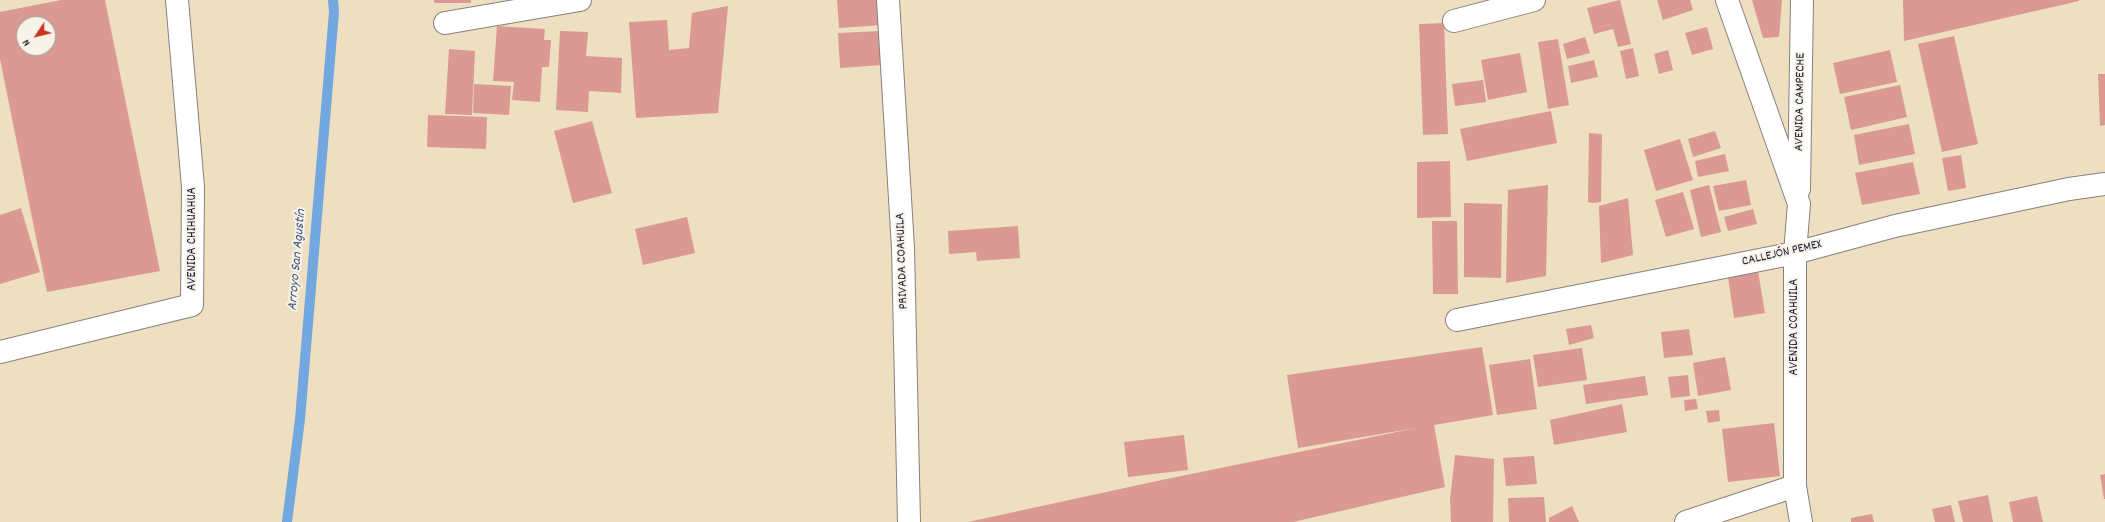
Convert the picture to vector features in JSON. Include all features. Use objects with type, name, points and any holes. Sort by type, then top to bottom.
[{"type":"street","name":"AVENIDA CHIHUAHUA","points":[[0,352],[192,305],[193,187],[177,0]]},
{"type":"street","points":[[445,23],[580,0]]},
{"type":"street","name":"PRIVADA COAHUILA","points":[[888,0],[903,248],[909,522]]},
{"type":"street","points":[[1454,21],[1534,0]]},
{"type":"street","name":"AVENIDA COAHUILA","points":[[1727,0],[1799,204],[1796,253],[1795,486],[1801,522]]},
{"type":"street","name":"AVENIDA CAMPECHE","points":[[1799,204],[1802,0]]},
{"type":"street","name":"CALLEJÓN PEMEX","points":[[1457,320],[1796,253],[1895,226],[2069,189],[2105,184]]},
{"type":"street","points":[[1686,522],[1795,486]]},
{"type":"building","points":[[61,0],[105,0],[160,271],[47,292],[0,59],[0,12]]},
{"type":"building","points":[[434,0],[471,0],[471,3],[434,3]]},
{"type":"building","points":[[837,0],[881,0],[883,25],[839,28]]},
{"type":"building","points":[[1620,0],[1631,44],[1618,47],[1613,29],[1594,34],[1587,8]]},
{"type":"building","points":[[1657,0],[1690,0],[1693,10],[1663,20]]},
{"type":"building","points":[[1752,0],[1782,0],[1779,37],[1763,38]]},
{"type":"building","points":[[1903,0],[2079,0],[2079,1],[1904,41]]},
{"type":"building","points":[[728,6],[718,113],[636,118],[629,22],[667,20],[669,50],[689,48],[692,13]]},
{"type":"building","points":[[1444,23],[1448,134],[1423,135],[1419,24]]},
{"type":"building","points":[[497,26],[545,29],[544,40],[551,40],[549,67],[542,67],[540,102],[512,100],[514,82],[493,81]]},
{"type":"building","points":[[1707,27],[1713,49],[1692,55],[1685,33]]},
{"type":"building","points":[[560,31],[588,32],[586,56],[622,58],[621,93],[589,91],[588,112],[556,110]]},
{"type":"building","points":[[881,31],[883,65],[840,68],[838,33]]},
{"type":"building","points":[[1954,36],[1978,144],[1942,152],[1918,44]]},
{"type":"building","points":[[1585,37],[1590,53],[1567,59],[1563,44]]},
{"type":"building","points":[[1558,39],[1569,105],[1548,109],[1538,42]]},
{"type":"building","points":[[1633,48],[1639,76],[1626,79],[1620,51]]},
{"type":"building","points":[[449,49],[475,51],[472,115],[445,114]]},
{"type":"building","points":[[1668,50],[1673,70],[1659,74],[1654,54]]},
{"type":"building","points":[[1890,50],[1897,82],[1840,94],[1833,63]]},
{"type":"building","points":[[1520,53],[1527,92],[1488,100],[1481,60]]},
{"type":"building","points":[[1594,60],[1598,77],[1571,83],[1568,66]]},
{"type":"building","points":[[2098,74],[2105,74],[2105,125],[2100,126]]},
{"type":"building","points":[[1483,80],[1486,102],[1455,106],[1452,84]]},
{"type":"building","points":[[474,84],[511,86],[509,115],[473,113]]},
{"type":"building","points":[[1900,85],[1907,117],[1851,130],[1844,97]]},
{"type":"building","points":[[1551,111],[1557,143],[1467,161],[1460,129]]},
{"type":"building","points":[[428,115],[487,117],[486,149],[427,147]]},
{"type":"building","points":[[592,121],[612,193],[573,203],[554,131]]},
{"type":"building","points":[[1909,124],[1915,154],[1859,165],[1854,135]]},
{"type":"building","points":[[1715,131],[1721,148],[1693,157],[1688,139]]},
{"type":"building","points":[[1589,133],[1602,134],[1601,202],[1593,203],[1588,202]]},
{"type":"building","points":[[1680,139],[1693,180],[1656,191],[1644,150]]},
{"type":"building","points":[[1725,154],[1729,171],[1698,177],[1695,161]]},
{"type":"building","points":[[1961,155],[1966,188],[1948,191],[1942,158]]},
{"type":"building","points":[[1450,161],[1451,217],[1417,218],[1417,162]]},
{"type":"building","points":[[1913,162],[1920,194],[1862,205],[1855,173]]},
{"type":"building","points":[[1746,180],[1751,205],[1719,211],[1713,186]]},
{"type":"building","points":[[1548,185],[1546,276],[1506,283],[1508,190]]},
{"type":"building","points":[[1709,185],[1721,232],[1701,237],[1690,190]]},
{"type":"building","points":[[1683,192],[1694,229],[1666,237],[1655,200]]},
{"type":"building","points":[[1628,198],[1633,255],[1601,263],[1599,206]]},
{"type":"building","points":[[1464,203],[1502,204],[1501,278],[1464,277]]},
{"type":"building","points":[[21,208],[40,272],[0,284],[0,215]]},
{"type":"building","points":[[1753,209],[1757,224],[1728,231],[1724,217]]},
{"type":"building","points":[[687,217],[695,253],[643,265],[635,229]]},
{"type":"building","points":[[1432,221],[1457,221],[1458,294],[1433,294]]},
{"type":"building","points":[[1018,226],[1020,258],[977,261],[976,252],[949,254],[948,231]]},
{"type":"building","points":[[1758,271],[1765,313],[1734,318],[1728,277]]},
{"type":"building","points":[[1591,325],[1594,338],[1569,345],[1566,329]]},
{"type":"building","points":[[1689,329],[1693,355],[1664,358],[1661,332]]},
{"type":"building","points":[[1482,347],[1493,415],[1434,425],[1445,487],[1293,522],[968,522],[1157,481],[1416,428],[1298,448],[1287,375]]},
{"type":"building","points":[[1582,348],[1587,380],[1538,387],[1533,355]]},
{"type":"building","points":[[1725,357],[1731,390],[1698,396],[1693,363]]},
{"type":"building","points":[[1530,359],[1537,409],[1497,415],[1489,365]]},
{"type":"building","points":[[1688,375],[1690,396],[1671,398],[1668,377]]},
{"type":"building","points":[[1645,376],[1648,395],[1586,404],[1583,385]]},
{"type":"building","points":[[1696,399],[1698,409],[1685,411],[1684,400]]},
{"type":"building","points":[[1622,404],[1627,432],[1554,445],[1550,420]]},
{"type":"building","points":[[1719,410],[1720,421],[1708,423],[1706,411]]},
{"type":"building","points":[[1774,423],[1780,476],[1728,482],[1722,429]]},
{"type":"building","points":[[1184,435],[1188,470],[1128,477],[1124,442]]},
{"type":"building","points":[[1455,455],[1494,459],[1493,522],[1451,522],[1450,499]]},
{"type":"building","points":[[1534,456],[1537,484],[1506,486],[1503,458]]},
{"type":"building","points":[[2105,474],[2105,499],[2104,499],[2100,475]]},
{"type":"building","points":[[1988,495],[1993,522],[1963,522],[1958,501]]},
{"type":"building","points":[[2037,496],[2043,522],[2013,522],[2009,502]]},
{"type":"building","points":[[1544,497],[1546,522],[1509,522],[1508,498]]},
{"type":"building","points":[[1951,505],[1955,522],[1935,522],[1932,509]]},
{"type":"building","points":[[1572,506],[1579,522],[1549,522],[1549,518]]},
{"type":"building","points":[[1872,514],[1874,522],[1851,522],[1851,518]]},
{"type":"waterway","name":"Arroyo San Agustín","points":[[287,522],[300,419],[334,12],[333,0]]}]
